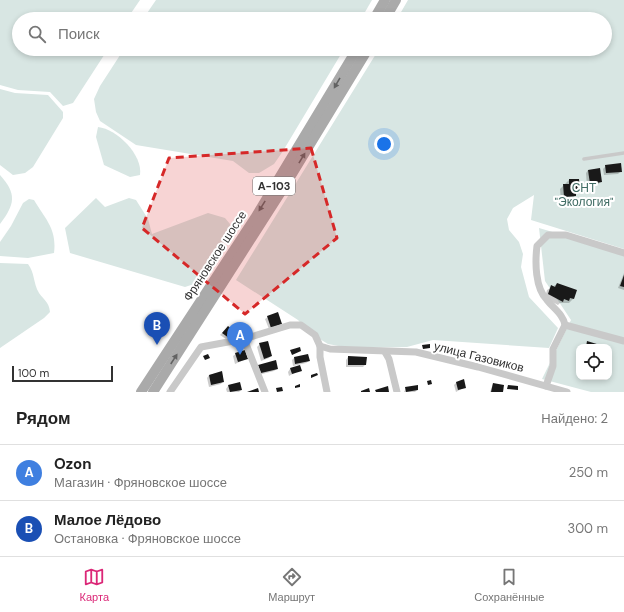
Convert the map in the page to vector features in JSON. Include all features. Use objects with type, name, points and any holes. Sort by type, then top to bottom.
[{"type":"main road","points":[[378,12],[385,0]]},
{"type":"main road","points":[[389,12],[396,0]]},
{"type":"main road","name":"Фряновское шоссе","points":[[141,392],[258,212],[352,56]]},
{"type":"main road","name":"Фряновское шоссе","points":[[153,392],[284,187],[364,56]]},
{"type":"street","points":[[546,386],[553,366],[553,349],[565,325],[564,318],[545,299],[535,270],[537,246],[548,235],[566,235],[624,253]]},
{"type":"street","points":[[170,392],[201,347],[244,339],[290,325],[301,325],[316,335],[320,346],[320,357],[327,392]]},
{"type":"street","points":[[565,325],[624,341]]},
{"type":"street","points":[[244,339],[264,392]]},
{"type":"street","name":"улица Газовиков","points":[[320,346],[330,349],[416,352],[568,392]]},
{"type":"street","points":[[385,352],[389,359],[397,392]]},
{"type":"lane","points":[[584,159],[624,153]]},
{"type":"highlighted area","points":[[311,148],[337,238],[245,314],[142,228],[169,158]]},
{"type":"green space","points":[[0,0],[140,0],[132,12],[12,12],[12,56],[103,56],[73,103],[63,106],[50,92],[18,90],[0,85]]},
{"type":"green space","points":[[156,0],[372,0],[365,12],[148,12]]},
{"type":"green space","name":"СНТ \"Экология\"","points":[[408,0],[624,0],[624,249],[531,220],[534,195],[513,208],[507,219],[509,230],[519,242],[523,254],[521,267],[529,297],[558,328],[549,348],[433,340],[407,347],[350,348],[328,344],[310,333],[298,320],[236,280],[375,56],[612,56],[612,12],[401,12]]},
{"type":"green space","points":[[119,56],[340,56],[283,151],[274,164],[259,173],[249,173],[233,161],[136,145],[100,121],[96,112],[94,99],[100,86]]},
{"type":"green space","points":[[0,89],[15,93],[48,95],[63,112],[63,118],[33,167],[25,173],[13,175],[0,165]]},
{"type":"green space","points":[[98,127],[113,133],[127,144],[137,159],[140,167],[140,175],[130,177],[104,165],[96,137]]},
{"type":"green space","points":[[0,175],[9,188],[12,199],[9,211],[0,224]]},
{"type":"green space","points":[[96,198],[105,207],[129,198],[136,200],[148,219],[152,234],[208,213],[225,218],[230,224],[229,235],[194,284],[185,287],[70,253],[65,228]]},
{"type":"green space","points":[[29,199],[34,200],[50,225],[54,237],[54,253],[28,258],[0,256],[0,242],[11,226],[23,203]]},
{"type":"green space","points":[[539,228],[624,253],[624,392],[591,392],[542,379],[571,320],[545,281]]},
{"type":"green space","points":[[0,263],[28,264],[32,271],[37,289],[47,303],[50,312],[44,318],[0,348]]},
{"type":"building","points":[[621,163],[622,172],[606,173],[605,165]]},
{"type":"building","points":[[600,168],[602,182],[590,184],[588,170]]},
{"type":"building","points":[[569,179],[579,179],[580,191],[576,191],[576,196],[564,197],[563,184],[569,184]]},
{"type":"building","points":[[624,275],[624,287],[620,286]]},
{"type":"building","points":[[557,283],[577,290],[574,299],[570,298],[569,301],[564,299],[563,302],[548,294],[551,285],[555,287]]},
{"type":"building","points":[[278,312],[282,324],[271,328],[267,316]]},
{"type":"building","points":[[228,326],[234,331],[229,338],[222,333]]},
{"type":"building","points":[[268,341],[272,356],[264,359],[259,343]]},
{"type":"building","points":[[587,341],[597,344],[586,344]]},
{"type":"building","points":[[430,344],[430,348],[423,349],[422,345]]},
{"type":"building","points":[[300,347],[301,351],[292,355],[290,350]]},
{"type":"building","points":[[245,350],[248,359],[238,362],[235,353]]},
{"type":"building","points":[[208,354],[210,358],[205,360],[203,356]]},
{"type":"building","points":[[308,354],[310,361],[295,364],[294,357]]},
{"type":"building","points":[[348,356],[367,357],[366,365],[348,365]]},
{"type":"building","points":[[276,360],[278,369],[261,373],[258,365]]},
{"type":"building","points":[[300,365],[302,371],[292,374],[290,368]]},
{"type":"building","points":[[222,371],[224,382],[211,385],[209,375]]},
{"type":"building","points":[[317,373],[318,375],[311,378],[311,375]]},
{"type":"building","points":[[464,379],[466,388],[458,390],[456,382]]},
{"type":"building","points":[[431,380],[432,384],[428,385],[427,381]]},
{"type":"building","points":[[240,382],[242,390],[230,392],[228,385]]},
{"type":"building","points":[[493,383],[504,385],[503,392],[491,392]]},
{"type":"building","points":[[300,384],[300,387],[295,388],[295,386]]},
{"type":"building","points":[[418,385],[418,390],[406,392],[405,387]]},
{"type":"building","points":[[508,385],[518,386],[518,390],[507,389]]},
{"type":"building","points":[[388,386],[389,392],[376,392],[375,390]]},
{"type":"building","points":[[282,387],[283,391],[277,392],[276,388]]},
{"type":"building","points":[[258,388],[259,392],[247,392]]},
{"type":"building","points":[[369,388],[370,392],[361,392],[361,391]]},
{"type":"place","name":"Малое Лёдово","points":[[157,345]]},
{"type":"place","name":"Ozon","points":[[240,355]]}]
